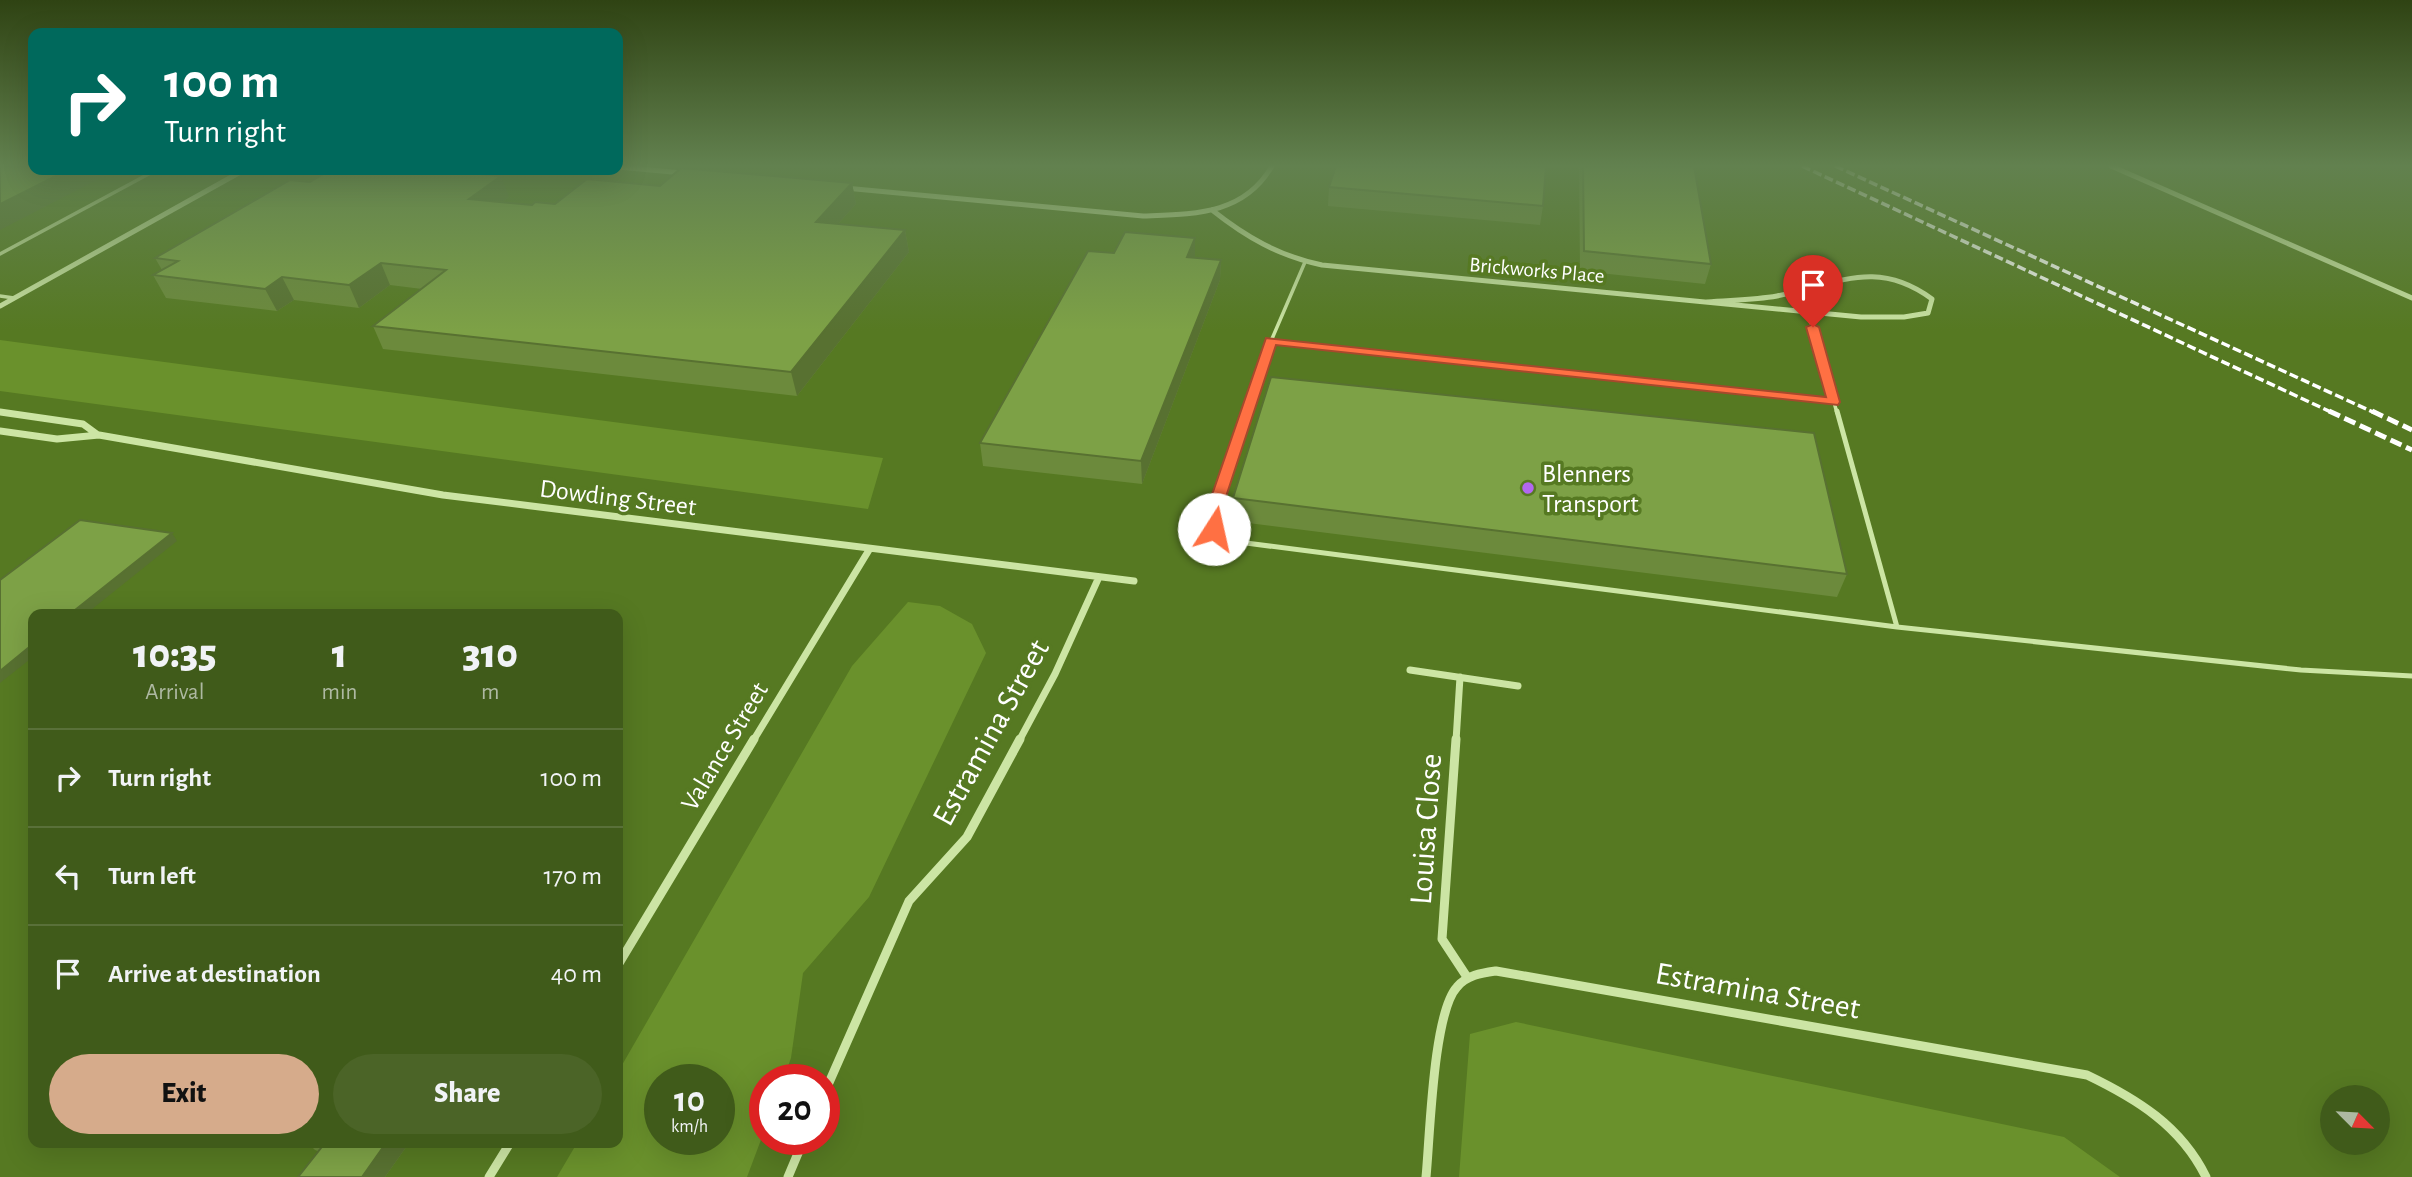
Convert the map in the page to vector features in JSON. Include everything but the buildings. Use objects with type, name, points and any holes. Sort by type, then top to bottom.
[{"type":"street","points":[[0,306],[152,221]]},
{"type":"street","name":"Brickworks Place","points":[[1226,221],[1255,243],[1276,254],[1306,262],[1707,302],[1804,311],[1861,317],[1904,317],[1928,313],[1932,299],[1919,287],[1903,280],[1856,276],[1772,297],[1707,302]]},
{"type":"street","points":[[2236,221],[2412,298]]},
{"type":"street","name":"Dowding Street","points":[[0,412],[83,424],[99,435]]},
{"type":"street","name":"Dowding Street","points":[[0,431],[57,439],[99,435],[443,495],[1134,581]]},
{"type":"street","name":"Valance Street","points":[[623,957],[869,550]]},
{"type":"street","name":"Estramina Street","points":[[837,1064],[909,901],[967,837],[1055,674],[1099,577]]},
{"type":"street","points":[[1410,670],[1518,686]]},
{"type":"street","name":"Louisa Close","points":[[1460,677],[1442,939],[1467,977]]},
{"type":"street","name":"Estramina Street","points":[[1467,977],[1496,971],[2087,1075],[2133,1097],[2176,1132],[2201,1164],[2206,1177]]},
{"type":"street","points":[[1426,1177],[1444,1019],[1452,992],[1467,977]]},
{"type":"street","points":[[489,1177],[507,1148]]},
{"type":"street","points":[[788,1177],[797,1155]]},
{"type":"lane","points":[[0,254],[61,221]]},
{"type":"lane","points":[[1306,262],[1271,341],[1212,518],[1214,529],[1243,544],[1897,627],[2301,670],[2412,676]]},
{"type":"lane","points":[[0,296],[14,298]]},
{"type":"lane","points":[[1804,311],[1813,327],[1897,627]]},
{"type":"lane","points":[[1271,341],[1834,402]]},
{"type":"green space","points":[[0,340],[883,458],[868,509],[0,391]]},
{"type":"green space","points":[[908,602],[940,606],[972,624],[986,653],[869,897],[803,973],[789,1064],[749,1064],[749,1155],[755,1155],[747,1177],[557,1177],[574,1148],[623,1148],[623,1063],[852,666]]},
{"type":"green space","points":[[1516,1022],[2064,1137],[2120,1177],[1459,1177],[1470,1034]]},
{"type":"railway","points":[[1920,221],[2333,413]]},
{"type":"railway","points":[[1955,221],[2375,413]]},
{"type":"railway","points":[[2329,411],[2412,450]]},
{"type":"railway","points":[[2372,411],[2412,430]]},
{"type":"place","name":"Blenners Transport","points":[[1528,488]]},
{"type":"route","points":[[1214,529],[1212,518],[1271,341],[1834,402],[1813,327]]}]
